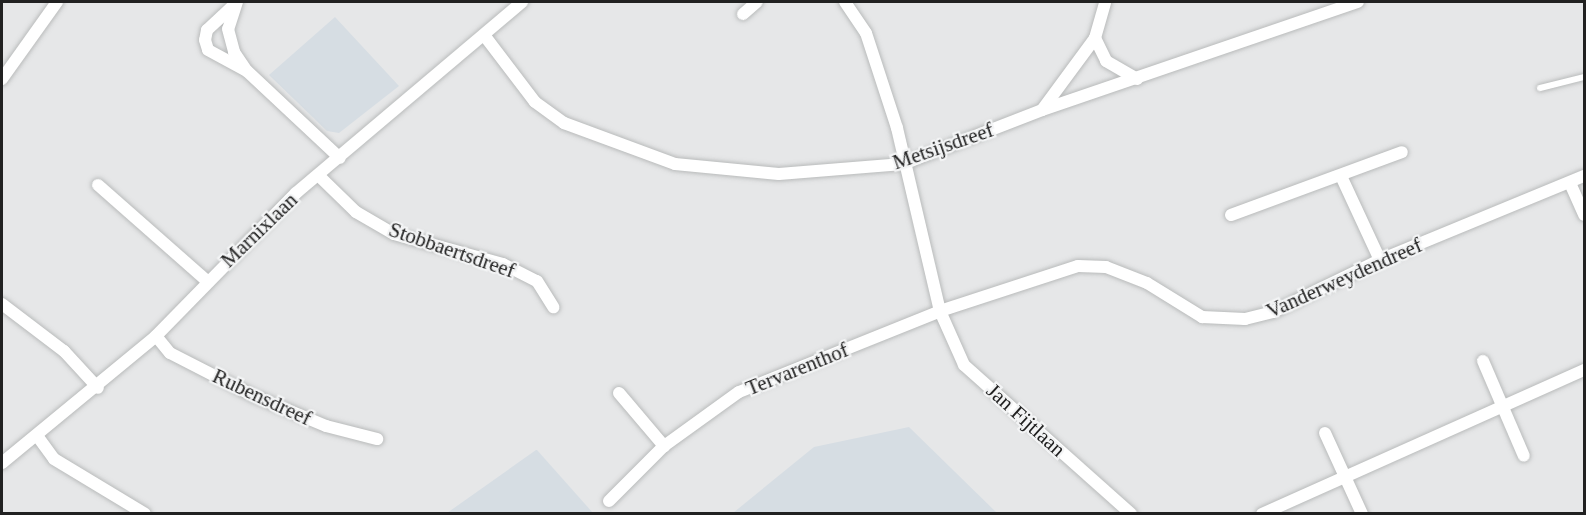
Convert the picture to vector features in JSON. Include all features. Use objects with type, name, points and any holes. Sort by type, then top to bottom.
[{"type":"street","points":[[2,79],[57,2]]},
{"type":"street","name":"Marnixlaan","points":[[2,464],[98,388],[156,336],[207,281],[318,176],[522,2]]},
{"type":"street","points":[[743,14],[757,2]]},
{"type":"street","points":[[845,2],[866,33],[903,164],[940,311]]},
{"type":"street","points":[[1042,110],[1095,38],[1105,2]]},
{"type":"street","name":"Metsijsdreef","points":[[484,34],[535,102],[564,123],[639,153],[726,173],[779,174],[903,164],[1042,110],[1358,2]]},
{"type":"street","points":[[236,3],[228,29],[247,71]]},
{"type":"street","points":[[236,3],[207,30],[208,50],[247,71],[340,158]]},
{"type":"street","points":[[1095,38],[1106,61],[1137,78]]},
{"type":"street","points":[[1232,215],[1402,152]]},
{"type":"street","name":"Stobbaertsdreef","points":[[318,176],[356,212],[394,234],[504,264],[537,281],[553,307]]},
{"type":"street","points":[[1341,176],[1380,260]]},
{"type":"street","name":"Vanderweydendreef","points":[[940,311],[1078,266],[1106,267],[1147,283],[1202,317],[1245,319],[1273,312],[1380,260],[1584,176]]},
{"type":"street","points":[[1570,183],[1584,215]]},
{"type":"street","points":[[98,185],[207,281]]},
{"type":"street","points":[[2,304],[64,351],[98,388]]},
{"type":"street","name":"Tervarenthof","points":[[609,501],[664,446],[739,392],[940,311]]},
{"type":"street","name":"Jan Fijtlaan","points":[[940,311],[964,365],[1131,513]]},
{"type":"street","name":"Rubensdreef","points":[[156,336],[170,353],[254,396],[326,426],[376,439]]},
{"type":"street","points":[[1483,361],[1524,456]]},
{"type":"street","points":[[1262,513],[1584,370]]},
{"type":"street","points":[[619,393],[664,446]]},
{"type":"street","points":[[1325,433],[1362,513]]},
{"type":"street","points":[[38,437],[54,459],[145,513]]},
{"type":"lane","points":[[1540,88],[1584,76]]},
{"type":"shaded area","points":[[335,17],[399,86],[339,133],[327,131],[269,75]]},
{"type":"shaded area","points":[[909,427],[997,513],[733,513],[814,447]]},
{"type":"shaded area","points":[[536,450],[593,513],[447,513]]}]
